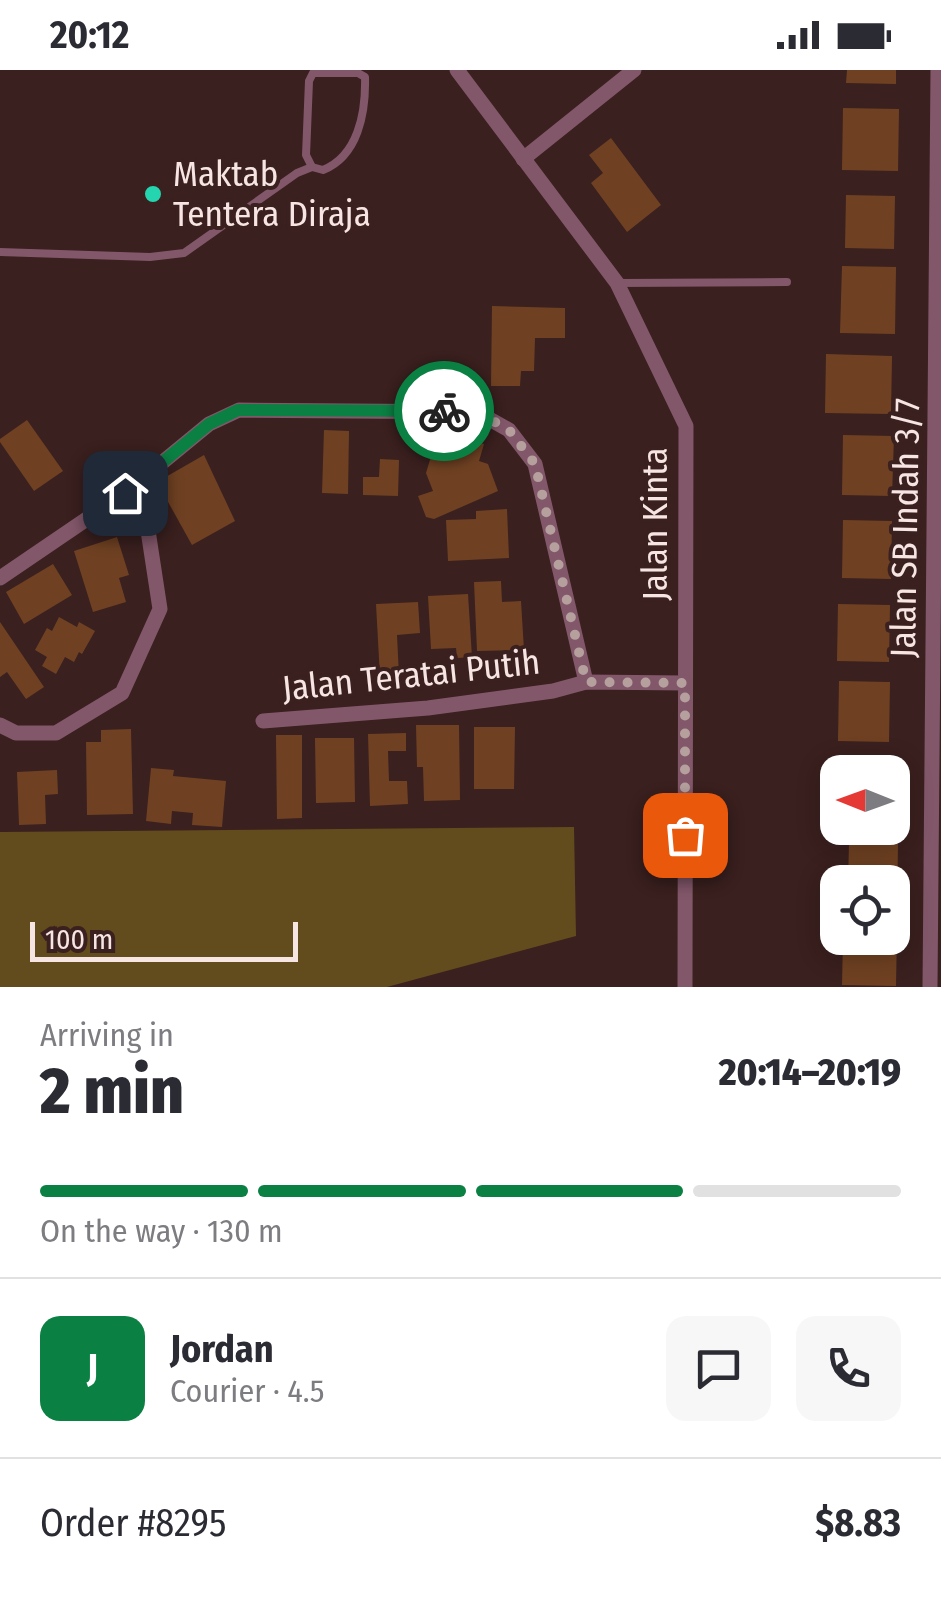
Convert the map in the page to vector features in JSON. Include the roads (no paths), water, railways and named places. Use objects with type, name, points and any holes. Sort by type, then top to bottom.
[{"type":"street","name":"Jalan Kinta","points":[[457,70],[617,283],[686,426],[685,987]]},
{"type":"street","points":[[523,158],[634,70]]},
{"type":"street","name":"Jalan SB Indah 3/7","points":[[930,987],[936,869],[938,70]]},
{"type":"street","points":[[0,578],[125,493],[209,424],[238,410],[477,412],[509,430],[535,464],[586,682]]},
{"type":"street","points":[[0,725],[16,734],[56,733],[122,693],[160,609],[147,524],[125,493]]},
{"type":"street","name":"Jalan Teratai Putih","points":[[264,721],[428,708],[553,691],[586,682],[685,683]]},
{"type":"lane","points":[[0,252],[150,257],[184,253],[297,173],[312,166],[323,170],[341,163],[354,144],[366,87],[366,77],[358,72],[313,73],[309,81],[306,154],[312,166]]},
{"type":"lane","points":[[617,283],[787,282]]},
{"type":"place","name":"Maktab Tentera Diraja","points":[[153,194]]}]
